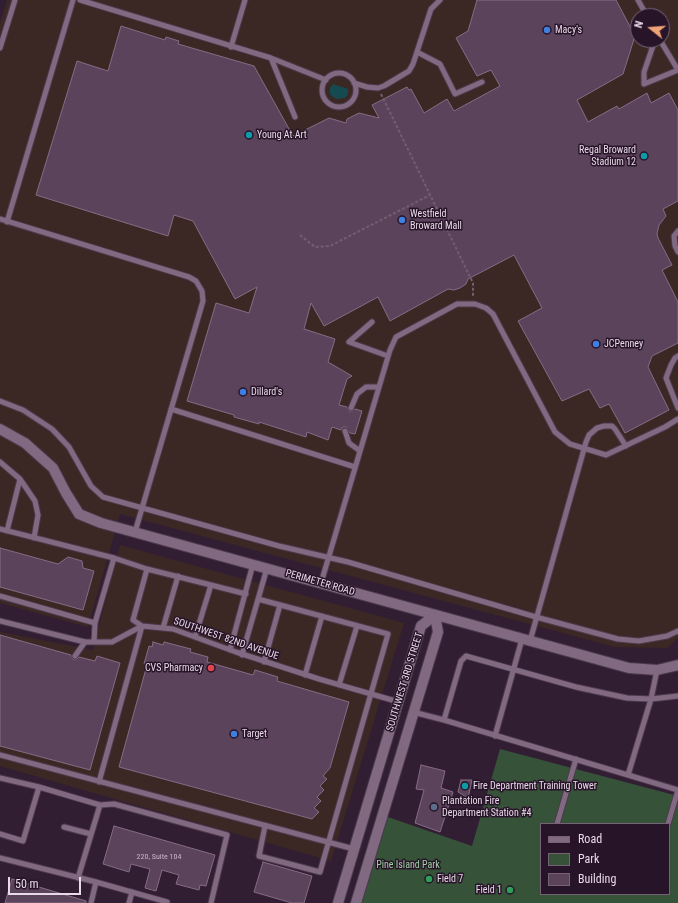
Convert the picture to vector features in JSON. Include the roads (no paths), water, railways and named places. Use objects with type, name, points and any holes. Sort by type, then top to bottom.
[{"type":"street","name":"PERIMETER ROAD","points":[[0,429],[25,443],[53,468],[78,514],[101,523],[629,668],[657,670],[678,665]]},
{"type":"street","name":"SOUTHWEST 3RD STREET","points":[[338,903],[421,626],[435,615],[438,632],[356,903]]},
{"type":"street","points":[[392,725],[407,734]]},
{"type":"lane","points":[[0,48],[15,0]]},
{"type":"lane","points":[[7,222],[74,0]]},
{"type":"lane","points":[[80,0],[271,58],[326,80]]},
{"type":"lane","points":[[231,47],[245,0]]},
{"type":"lane","points":[[354,83],[355,88],[353,99],[350,103],[340,107],[329,104],[323,96],[323,85],[330,76],[340,74],[346,75],[354,83],[367,87],[378,88],[409,71],[431,9],[440,0]]},
{"type":"lane","points":[[652,48],[644,72],[644,84],[678,70],[665,48]]},
{"type":"lane","points":[[417,52],[440,64],[455,94],[482,82]]},
{"type":"lane","points":[[271,58],[295,117]]},
{"type":"lane","points":[[0,219],[189,277],[196,281],[202,292],[203,301],[135,532]]},
{"type":"lane","points":[[678,231],[674,236],[678,252]]},
{"type":"lane","points":[[321,583],[388,356],[396,337],[457,304],[472,304],[486,308],[493,314],[555,432],[570,444],[606,455],[665,427],[678,419]]},
{"type":"lane","points":[[372,322],[349,342],[388,356]]},
{"type":"lane","points":[[678,356],[675,358],[666,378],[678,408]]},
{"type":"lane","points":[[351,408],[357,394],[366,387],[379,387]]},
{"type":"lane","points":[[0,400],[23,410],[52,429],[69,447],[91,486],[103,497],[279,546],[328,557],[593,633],[639,641],[667,636],[678,631]]},
{"type":"lane","points":[[171,409],[355,467]]},
{"type":"lane","points":[[495,736],[514,669],[536,617],[589,435],[597,428],[612,426],[626,446]]},
{"type":"lane","points":[[345,431],[349,443],[360,451]]},
{"type":"lane","points":[[0,462],[20,479],[35,500],[38,515],[34,538]]},
{"type":"lane","points":[[7,531],[20,479]]},
{"type":"lane","points":[[0,529],[246,594]]},
{"type":"lane","points":[[94,642],[95,623],[114,558]]},
{"type":"lane","points":[[230,650],[253,564]]},
{"type":"lane","points":[[142,626],[133,620],[147,568]]},
{"type":"lane","points":[[242,655],[267,568]]},
{"type":"lane","points":[[163,628],[178,576]]},
{"type":"lane","points":[[195,637],[210,585]]},
{"type":"lane","points":[[0,596],[95,623]]},
{"type":"lane","points":[[258,599],[388,634],[320,872],[259,856],[266,826]]},
{"type":"lane","points":[[264,662],[280,605]]},
{"type":"lane","points":[[305,675],[322,616]]},
{"type":"lane","points":[[0,621],[85,642],[112,642],[142,626]]},
{"type":"lane","points":[[99,782],[142,626]]},
{"type":"lane","name":"SOUTHWEST 82ND AVENUE","points":[[142,626],[173,629],[242,655],[399,702]]},
{"type":"lane","points":[[339,685],[357,626]]},
{"type":"lane","points":[[75,656],[85,642]]},
{"type":"lane","points":[[444,720],[461,661],[466,656],[576,686],[627,698],[651,699],[678,696]]},
{"type":"lane","points":[[628,775],[651,699],[657,670]]},
{"type":"lane","points":[[414,712],[678,790],[668,823]]},
{"type":"lane","points":[[0,755],[354,849]]},
{"type":"lane","points":[[557,823],[576,759]]},
{"type":"lane","points":[[0,778],[39,787],[100,805],[114,804],[227,835],[211,903]]},
{"type":"lane","points":[[0,834],[23,841],[39,787]]},
{"type":"lane","points":[[78,878],[100,805]]},
{"type":"lane","points":[[64,828],[91,834]]},
{"type":"lane","points":[[0,858],[96,882],[168,903]]},
{"type":"lane","points":[[91,903],[96,882]]},
{"type":"lane","points":[[129,903],[132,892]]},
{"type":"place","name":"Macy's","points":[[547,30]]},
{"type":"place","name":"Young At Art","points":[[249,135]]},
{"type":"place","name":"Regal Broward Stadium 12","points":[[644,156]]},
{"type":"place","name":"Westfield Broward Mall","points":[[402,220]]},
{"type":"place","name":"JCPenney","points":[[596,344]]},
{"type":"place","name":"Dillard's","points":[[243,392]]},
{"type":"place","name":"CVS Pharmacy","points":[[211,668]]},
{"type":"place","name":"Target","points":[[234,734]]},
{"type":"place","name":"Fire Department Training Tower","points":[[465,786]]},
{"type":"place","name":"Plantation Fire Department Station #4","points":[[434,807]]},
{"type":"place","name":"Field 7","points":[[429,879]]},
{"type":"place","name":"Field 1","points":[[510,890]]},
{"type":"park label","name":"Pine Island Park","points":[[408,865]]}]
